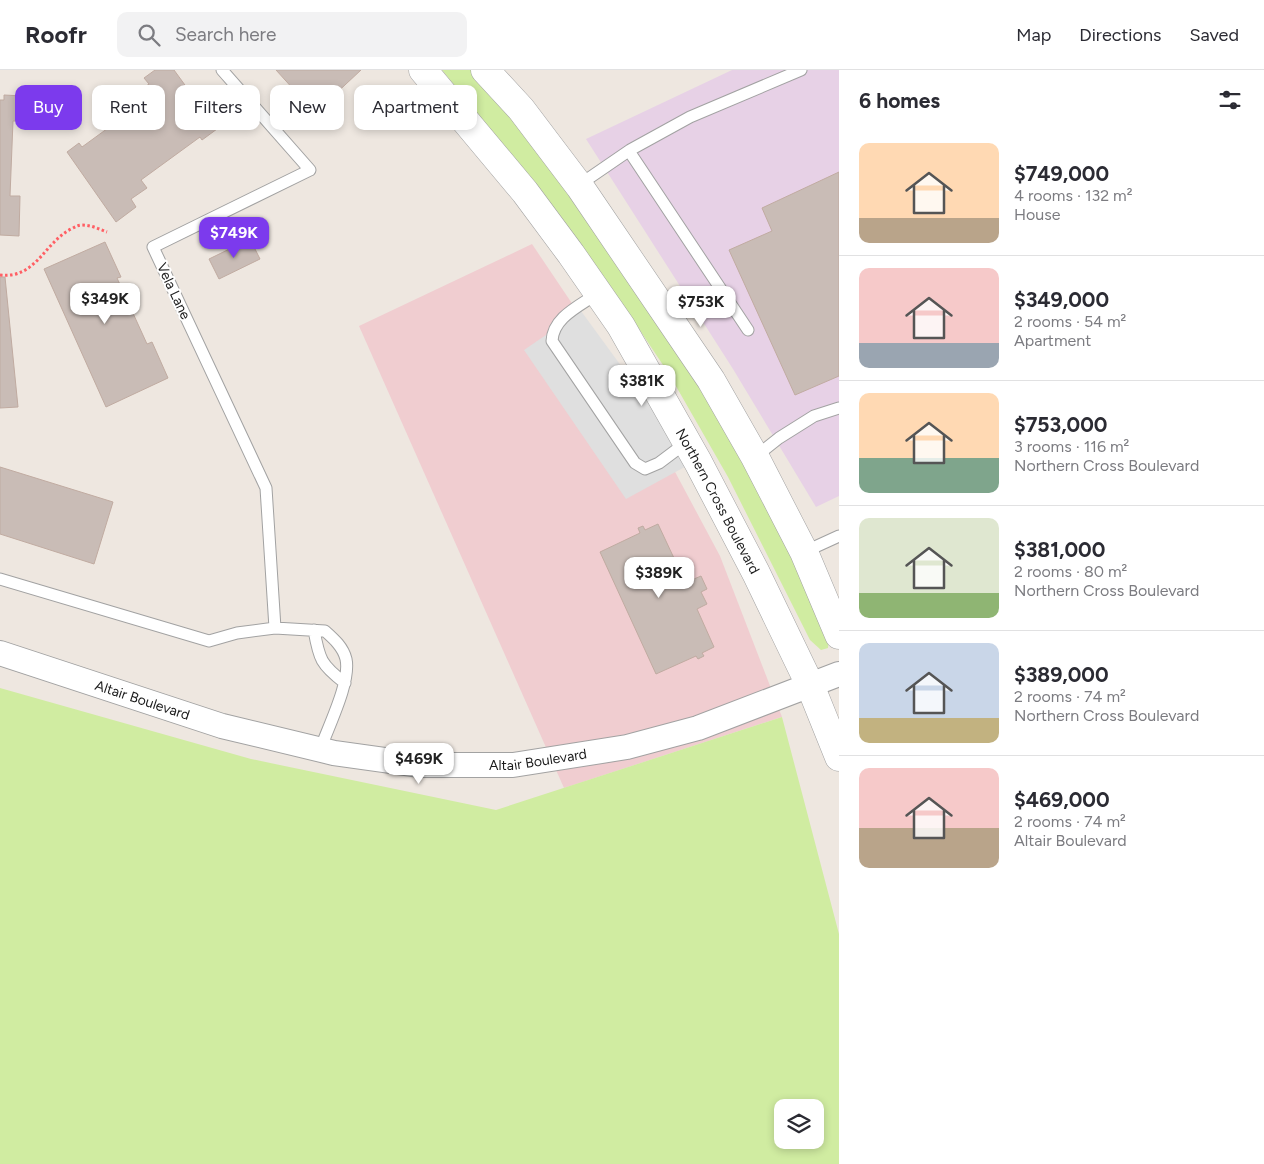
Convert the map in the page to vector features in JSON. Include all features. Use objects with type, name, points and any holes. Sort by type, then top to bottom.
[{"type":"street","name":"Northern Cross Boulevard","points":[[423,70],[525,192],[621,326],[687,442],[756,573],[810,685],[839,758]]},
{"type":"street","points":[[485,70],[521,109],[579,185],[711,380],[755,457],[804,552],[839,636]]},
{"type":"street","name":"Altair Boulevard","points":[[0,653],[222,726],[320,750],[420,765],[513,765],[627,747],[698,728],[839,674]]},
{"type":"lane","name":"Vela Lane","points":[[222,70],[310,170],[153,247],[266,488],[275,628]]},
{"type":"lane","points":[[579,185],[629,151],[690,117],[801,70]]},
{"type":"lane","points":[[629,151],[748,330]]},
{"type":"lane","points":[[598,294],[559,321],[552,334],[552,341],[635,463],[645,469],[659,463],[687,442]]},
{"type":"lane","points":[[755,457],[779,438],[814,416],[839,408]]},
{"type":"lane","points":[[804,552],[839,536]]},
{"type":"lane","points":[[0,579],[209,641],[236,634],[275,628],[325,631],[338,642],[346,660],[345,683],[320,750]]},
{"type":"lane","points":[[314,630],[318,652],[324,664],[330,672],[345,683]]},
{"type":"path","points":[[0,275],[7,276],[32,268],[61,234],[80,224],[108,232]]},
{"type":"shaded area","points":[[732,70],[839,70],[839,496],[816,507],[733,369],[586,139]]},
{"type":"shaded area","points":[[532,244],[635,397],[720,556],[782,717],[564,788],[359,326]]},
{"type":"shaded area","points":[[581,311],[692,463],[626,499],[524,350]]},
{"type":"green space","points":[[442,70],[473,70],[628,267],[746,460],[829,634],[828,648],[821,650],[810,640],[728,477],[669,374],[609,284],[549,202],[477,113],[477,85],[454,85]]},
{"type":"green space","points":[[0,688],[251,759],[496,810],[782,717],[839,934],[839,1164],[0,1164]]},
{"type":"building","points":[[155,70],[174,70],[185,85],[175,85],[175,130],[216,130],[202,140],[200,137],[141,180],[147,188],[131,199],[136,207],[116,222],[67,152],[79,143],[82,147],[105,130],[165,130],[165,85],[148,85],[149,84],[144,78]]},
{"type":"building","points":[[276,70],[361,70],[344,86],[290,85]]},
{"type":"building","points":[[4,95],[15,96],[10,196],[20,196],[19,236],[0,235],[0,100],[4,100]]},
{"type":"building","points":[[839,172],[839,376],[795,395],[729,250],[772,231],[762,208]]},
{"type":"building","points":[[250,239],[260,259],[219,279],[209,259]]},
{"type":"building","points":[[105,242],[121,277],[117,278],[147,344],[152,342],[168,378],[106,407],[44,269]]},
{"type":"building","points":[[0,277],[5,277],[18,407],[0,408]]},
{"type":"building","points":[[0,467],[113,502],[94,564],[0,534]]},
{"type":"building","points":[[658,524],[680,571],[688,567],[694,579],[701,576],[707,589],[701,592],[707,604],[697,609],[714,647],[702,653],[704,656],[698,659],[696,656],[656,674],[600,552],[640,533],[638,528],[643,526],[645,530]]}]
